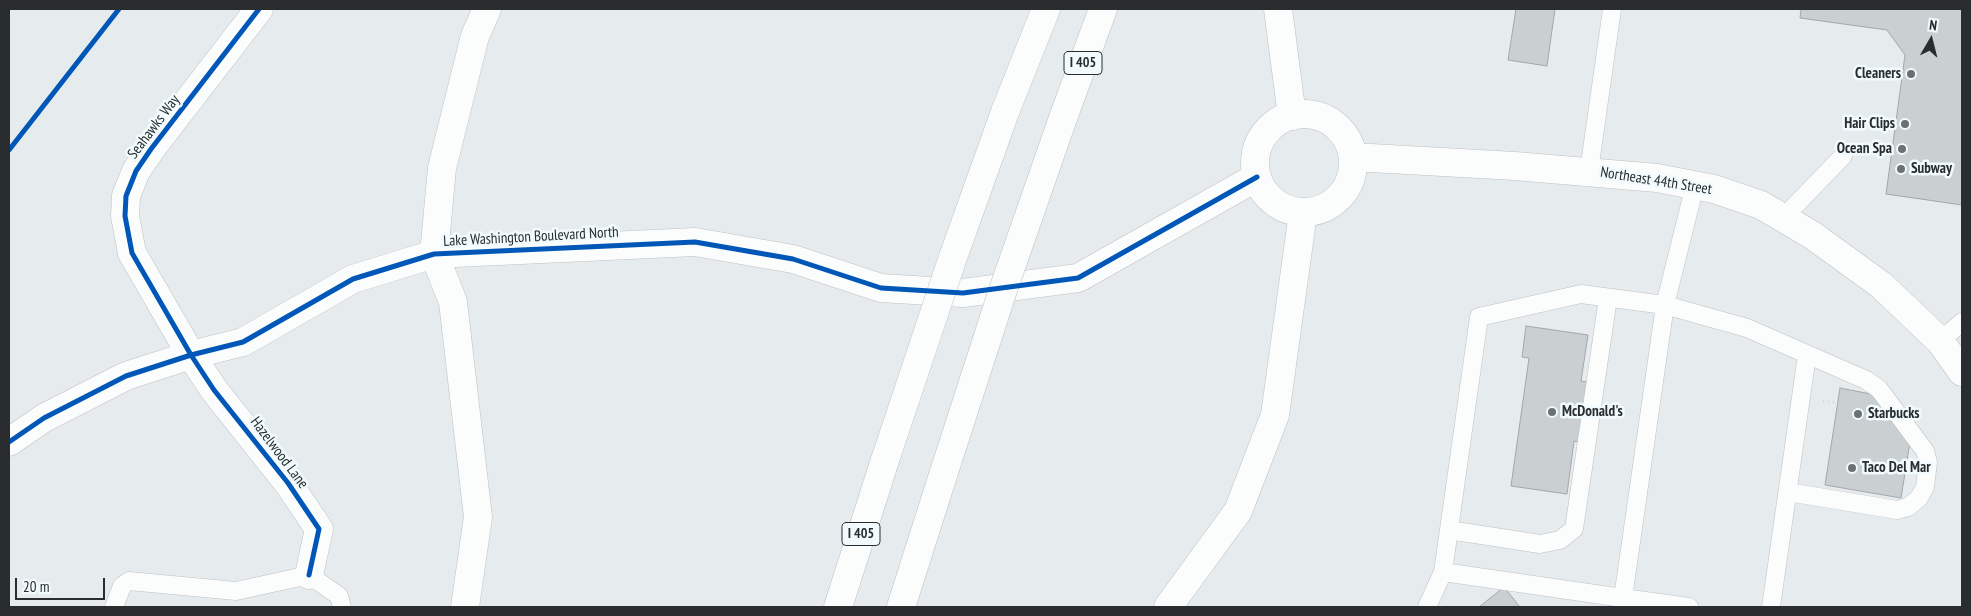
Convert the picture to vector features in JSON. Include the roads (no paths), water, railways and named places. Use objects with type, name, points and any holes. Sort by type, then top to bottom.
[{"type":"main road","name":"Seahawks Way","points":[[191,355],[132,253],[125,216],[126,196],[136,171],[151,149],[259,9]]},
{"type":"main road","points":[[465,607],[478,517],[453,302],[434,254],[442,168],[475,36],[487,9]]},
{"type":"main road","name":"I 405","points":[[838,607],[952,260],[1005,112],[1046,9]]},
{"type":"main road","name":"I 405","points":[[901,607],[1003,290],[1103,9]]},
{"type":"main road","points":[[1278,9],[1292,116]]},
{"type":"main road","points":[[1308,115],[1324,119],[1338,128],[1348,141],[1353,157],[1352,174],[1346,189],[1335,202],[1320,210],[1303,213],[1288,210],[1274,202],[1263,191],[1257,177],[1255,161],[1258,146],[1266,132],[1278,122],[1292,116],[1308,115]]},
{"type":"main road","name":"Northeast 44th Street","points":[[1353,157],[1589,171],[1657,178],[1714,189],[1761,205],[1812,234],[1881,285],[1940,341],[1962,372]]},
{"type":"main road","name":"Lake Washington Boulevard North","points":[[9,442],[44,418],[126,376],[191,355],[243,342],[353,279],[434,254],[695,242],[792,259],[882,288],[963,294],[1078,278],[1257,177]]},
{"type":"main road","points":[[1168,607],[1238,511],[1275,415],[1303,213]]},
{"type":"main road","name":"Hazelwood Lane","points":[[191,355],[214,390],[288,483],[319,529],[309,575]]},
{"type":"lane","points":[[1589,171],[1612,9]]},
{"type":"lane","points":[[1784,218],[1843,156]]},
{"type":"lane","points":[[1623,598],[1665,305],[1695,185]]},
{"type":"lane","points":[[1427,607],[1443,572],[1479,317],[1581,294],[1665,305],[1746,328],[1866,380],[1879,389],[1925,451],[1928,462],[1925,488],[1919,498],[1908,507],[1896,510],[1788,492]]},
{"type":"lane","points":[[1449,530],[1540,544],[1560,540],[1574,529],[1608,298]]},
{"type":"lane","points":[[1940,341],[1962,322]]},
{"type":"lane","points":[[1771,607],[1807,355]]},
{"type":"lane","points":[[1443,572],[1689,607]]},
{"type":"lane","points":[[114,607],[122,586],[129,581],[236,590],[309,575],[339,596],[342,607]]},
{"type":"place","name":"Cleaners","points":[[1911,74]]},
{"type":"place","name":"Hair Clips","points":[[1905,124]]},
{"type":"place","name":"Ocean Spa","points":[[1902,149]]},
{"type":"place","name":"Subway","points":[[1901,169]]},
{"type":"place","name":"McDonald's","points":[[1552,412]]},
{"type":"place","name":"Starbucks","points":[[1858,414]]},
{"type":"place","name":"Taco Del Mar","points":[[1852,468]]}]
